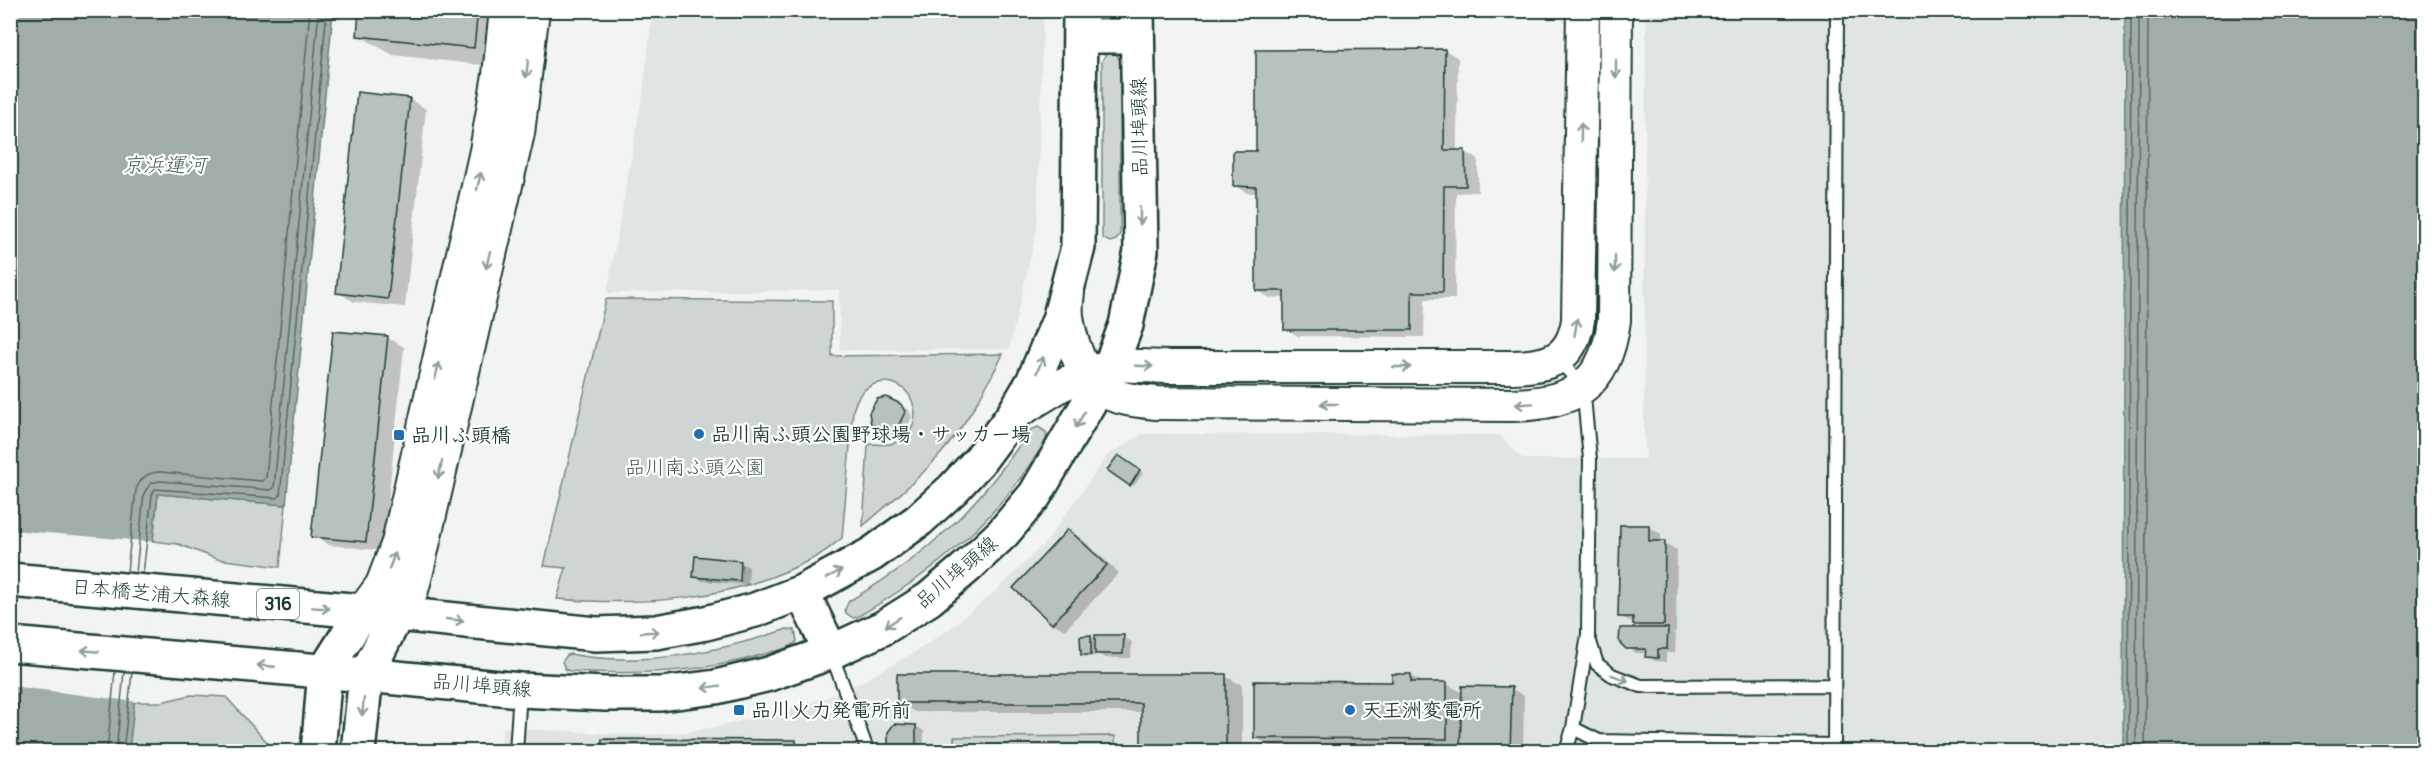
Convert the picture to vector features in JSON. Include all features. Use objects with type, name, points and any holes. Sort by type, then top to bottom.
[{"type":"main road","points":[[358,752],[366,675],[397,614],[596,634],[656,632],[706,623],[755,610],[802,592],[872,554],[919,520],[953,489],[979,461],[1014,414],[1040,366],[1059,320],[1078,247],[1080,23],[1137,23]]},
{"type":"main road","name":"品川埠頭線","points":[[366,675],[520,690],[604,694],[650,694],[716,687],[769,674],[831,652],[883,628],[928,599],[967,567],[1003,533],[1035,495],[1126,326],[1141,251],[1137,23]]},
{"type":"main road","name":"日本橋芝浦大森線","points":[[10,580],[397,614]]},
{"type":"main road","points":[[802,592],[831,652]]},
{"type":"main road","points":[[318,752],[325,671],[363,611]]},
{"type":"main road","points":[[10,644],[366,675]]},
{"type":"street","points":[[363,611],[382,585],[398,543],[490,129],[506,10]]},
{"type":"street","points":[[397,614],[412,590],[417,571],[518,133],[533,10]]},
{"type":"street","points":[[1014,414],[1061,385],[1099,375],[1168,368],[1513,367],[1543,364],[1558,358],[1570,348],[1576,334],[1578,320],[1583,10]]},
{"type":"street","points":[[1068,285],[1066,314],[1072,340],[1099,375],[1130,400],[1157,403],[1513,405],[1549,402],[1571,395],[1590,381],[1605,360],[1612,340],[1616,10]]},
{"type":"lane","points":[[1573,728],[1599,741],[1834,748],[1837,10]]},
{"type":"lane","points":[[1558,358],[1582,387],[1590,459],[1588,635],[1573,728],[1566,752]]},
{"type":"lane","points":[[1588,635],[1597,664],[1612,675],[1641,686],[1834,685]]},
{"type":"lane","points":[[831,652],[868,752]]},
{"type":"lane","points":[[516,752],[520,690]]},
{"type":"shaded area","points":[[653,10],[1043,11],[1037,229],[1009,349],[840,350],[839,290],[607,293],[643,93]]},
{"type":"shaded area","points":[[1646,11],[2125,11],[2123,751],[500,752],[503,728],[642,735],[687,732],[717,727],[826,698],[861,682],[915,652],[949,629],[995,592],[1047,541],[1107,456],[1142,434],[1499,435],[1523,459],[1646,459],[1644,434]]},
{"type":"green space","points":[[1107,52],[1115,52],[1120,61],[1120,234],[1116,240],[1110,242],[1102,236],[1102,61]]},
{"type":"green space","name":"品川南ふ頭公園野球場・サッカー場","points":[[606,299],[832,301],[832,356],[1003,354],[974,408],[948,445],[911,484],[863,526],[868,446],[870,444],[889,444],[902,439],[911,430],[915,419],[914,406],[909,395],[901,387],[889,383],[875,384],[863,391],[853,411],[842,538],[816,557],[782,573],[719,592],[623,602],[557,599],[566,568],[544,566]]},
{"type":"green space","points":[[1038,427],[1046,432],[1047,436],[1043,447],[1016,485],[976,529],[932,568],[883,602],[857,617],[853,618],[846,613],[845,609],[849,601],[904,566],[950,527],[991,482],[1030,430]]},
{"type":"green space","points":[[158,494],[286,505],[280,567],[217,559],[178,544],[153,541]]},
{"type":"green space","points":[[787,629],[795,630],[797,641],[788,648],[744,660],[695,669],[620,673],[570,671],[566,670],[562,662],[570,654],[625,659],[680,655],[735,645]]},
{"type":"green space","points":[[191,695],[226,697],[275,751],[129,750],[134,702],[161,702]]},
{"type":"green space","points":[[1115,736],[1115,751],[954,751],[954,737]]},
{"type":"water","name":"京浜運河","points":[[10,11],[333,11],[286,505],[158,494],[129,750],[140,751],[11,751]]},
{"type":"water","points":[[2125,11],[2424,11],[2424,751],[2123,751]]},
{"type":"pier","points":[[11,530],[156,542],[137,702],[11,686]]},
{"type":"building","points":[[359,10],[478,10],[474,48],[357,36]]},
{"type":"building","points":[[1445,49],[1444,150],[1465,150],[1466,186],[1444,186],[1443,292],[1412,292],[1412,330],[1284,330],[1284,291],[1256,291],[1256,187],[1233,186],[1233,151],[1256,151],[1256,50]]},
{"type":"building","points":[[357,92],[410,98],[388,299],[336,293]]},
{"type":"building","points":[[333,331],[388,336],[366,542],[311,537]]},
{"type":"building","points":[[886,397],[901,404],[905,412],[896,431],[888,433],[871,424],[869,413],[877,399]]},
{"type":"building","points":[[1118,455],[1140,470],[1130,486],[1107,470]]},
{"type":"building","points":[[1620,525],[1649,525],[1649,541],[1665,541],[1664,625],[1633,625],[1633,617],[1618,617]]},
{"type":"building","points":[[1068,529],[1107,565],[1052,624],[1013,588]]},
{"type":"building","points":[[695,556],[741,561],[740,581],[693,577]]},
{"type":"building","points":[[1620,628],[1668,628],[1667,649],[1658,649],[1658,658],[1645,657],[1646,649],[1626,649],[1619,642]]},
{"type":"building","points":[[1091,635],[1091,655],[1081,655],[1080,636]]},
{"type":"building","points":[[1095,635],[1124,635],[1123,654],[1095,654]]},
{"type":"building","points":[[897,674],[1226,674],[1226,748],[1141,748],[1141,703],[897,703]]},
{"type":"building","name":"天王洲変電所","points":[[1392,674],[1411,674],[1411,682],[1447,682],[1447,739],[1254,738],[1254,681],[1392,682]]},
{"type":"building","points":[[1462,686],[1512,687],[1510,752],[1460,752]]},
{"type":"building","points":[[894,724],[916,725],[916,752],[891,752],[888,748],[888,732]]},
{"type":"building","points":[[602,739],[796,740],[796,752],[602,752]]},
{"type":"place","name":"品川南ふ頭公園野球場・サッカー場","points":[[699,434]]},
{"type":"place","name":"品川ふ頭橋","points":[[399,435]]},
{"type":"place","name":"品川火力発電所前","points":[[739,710]]},
{"type":"place","name":"天王洲変電所","points":[[1350,710]]},
{"type":"park label","name":"品川南ふ頭公園","points":[[695,467]]}]
